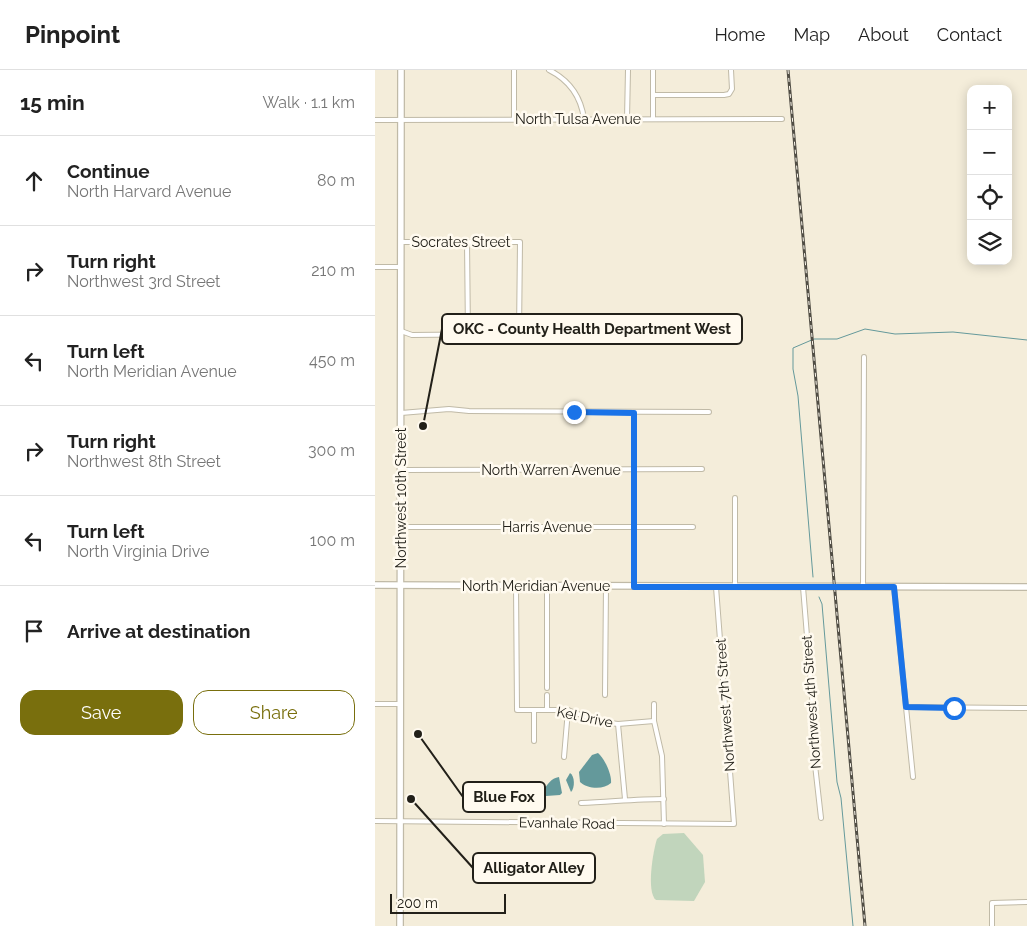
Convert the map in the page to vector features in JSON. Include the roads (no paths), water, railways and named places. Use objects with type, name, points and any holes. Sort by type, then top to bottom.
[{"type":"main road","name":"Northwest 10th Street","points":[[400,926],[401,70]]},
{"type":"main road","name":"North Meridian Avenue","points":[[375,584],[634,587],[1027,587]]},
{"type":"street","points":[[514,70],[514,119]]},
{"type":"street","points":[[549,70],[574,90],[582,105],[584,119]]},
{"type":"street","points":[[627,119],[628,70]]},
{"type":"street","points":[[653,70],[653,119]]},
{"type":"street","points":[[653,96],[724,96],[729,94],[731,89],[731,70]]},
{"type":"street","name":"North Tulsa Avenue","points":[[375,120],[782,119]]},
{"type":"street","name":"Socrates Street","points":[[401,242],[520,242],[519,334],[468,335]]},
{"type":"street","points":[[401,331],[411,334],[468,335],[467,242]]},
{"type":"street","points":[[375,267],[401,267]]},
{"type":"street","points":[[863,587],[864,357]]},
{"type":"street","points":[[401,413],[449,408],[469,411],[709,412]]},
{"type":"street","points":[[634,413],[634,587]]},
{"type":"street","name":"North Warren Avenue","points":[[401,470],[702,469]]},
{"type":"street","points":[[735,498],[735,587]]},
{"type":"street","name":"Harris Avenue","points":[[401,527],[693,527]]},
{"type":"street","name":"Kel Drive","points":[[516,586],[517,710],[567,710],[596,721],[618,724],[654,721]]},
{"type":"street","points":[[547,586],[547,688]]},
{"type":"street","points":[[605,695],[606,586]]},
{"type":"street","name":"Northwest 7th Street","points":[[716,587],[734,824]]},
{"type":"street","name":"Northwest 4th Street","points":[[803,587],[814,722],[814,756],[821,818]]},
{"type":"street","points":[[894,587],[913,777]]},
{"type":"street","points":[[547,695],[547,710]]},
{"type":"street","points":[[375,704],[400,704]]},
{"type":"street","points":[[654,704],[654,721],[662,756],[664,824]]},
{"type":"street","points":[[906,707],[1027,708]]},
{"type":"street","points":[[534,741],[535,710]]},
{"type":"street","points":[[564,757],[567,710]]},
{"type":"street","points":[[618,724],[625,799]]},
{"type":"street","points":[[581,803],[618,802],[625,799],[664,799]]},
{"type":"street","name":"Evanhale Road","points":[[375,821],[734,824]]},
{"type":"street","points":[[992,926],[992,903],[1027,902]]},
{"type":"water","points":[[598,753],[607,766],[611,783],[600,788],[591,787],[580,782],[579,772],[592,755]]},
{"type":"water","points":[[570,773],[574,782],[571,792],[566,780]]},
{"type":"water","points":[[559,777],[562,793],[560,795],[546,796],[543,791],[546,786],[551,780]]},
{"type":"waterway","points":[[813,577],[798,396],[793,369],[793,348],[814,339],[837,339],[865,329],[895,334],[953,332],[1027,340]]},
{"type":"waterway","points":[[819,597],[822,604],[837,782],[841,798],[853,926]]},
{"type":"railway","points":[[788,70],[865,926]]},
{"type":"place","name":"OKC - County Health Department West","points":[[423,426]]},
{"type":"place","name":"Blue Fox","points":[[418,734]]},
{"type":"place","name":"Alligator Alley","points":[[411,799]]}]
